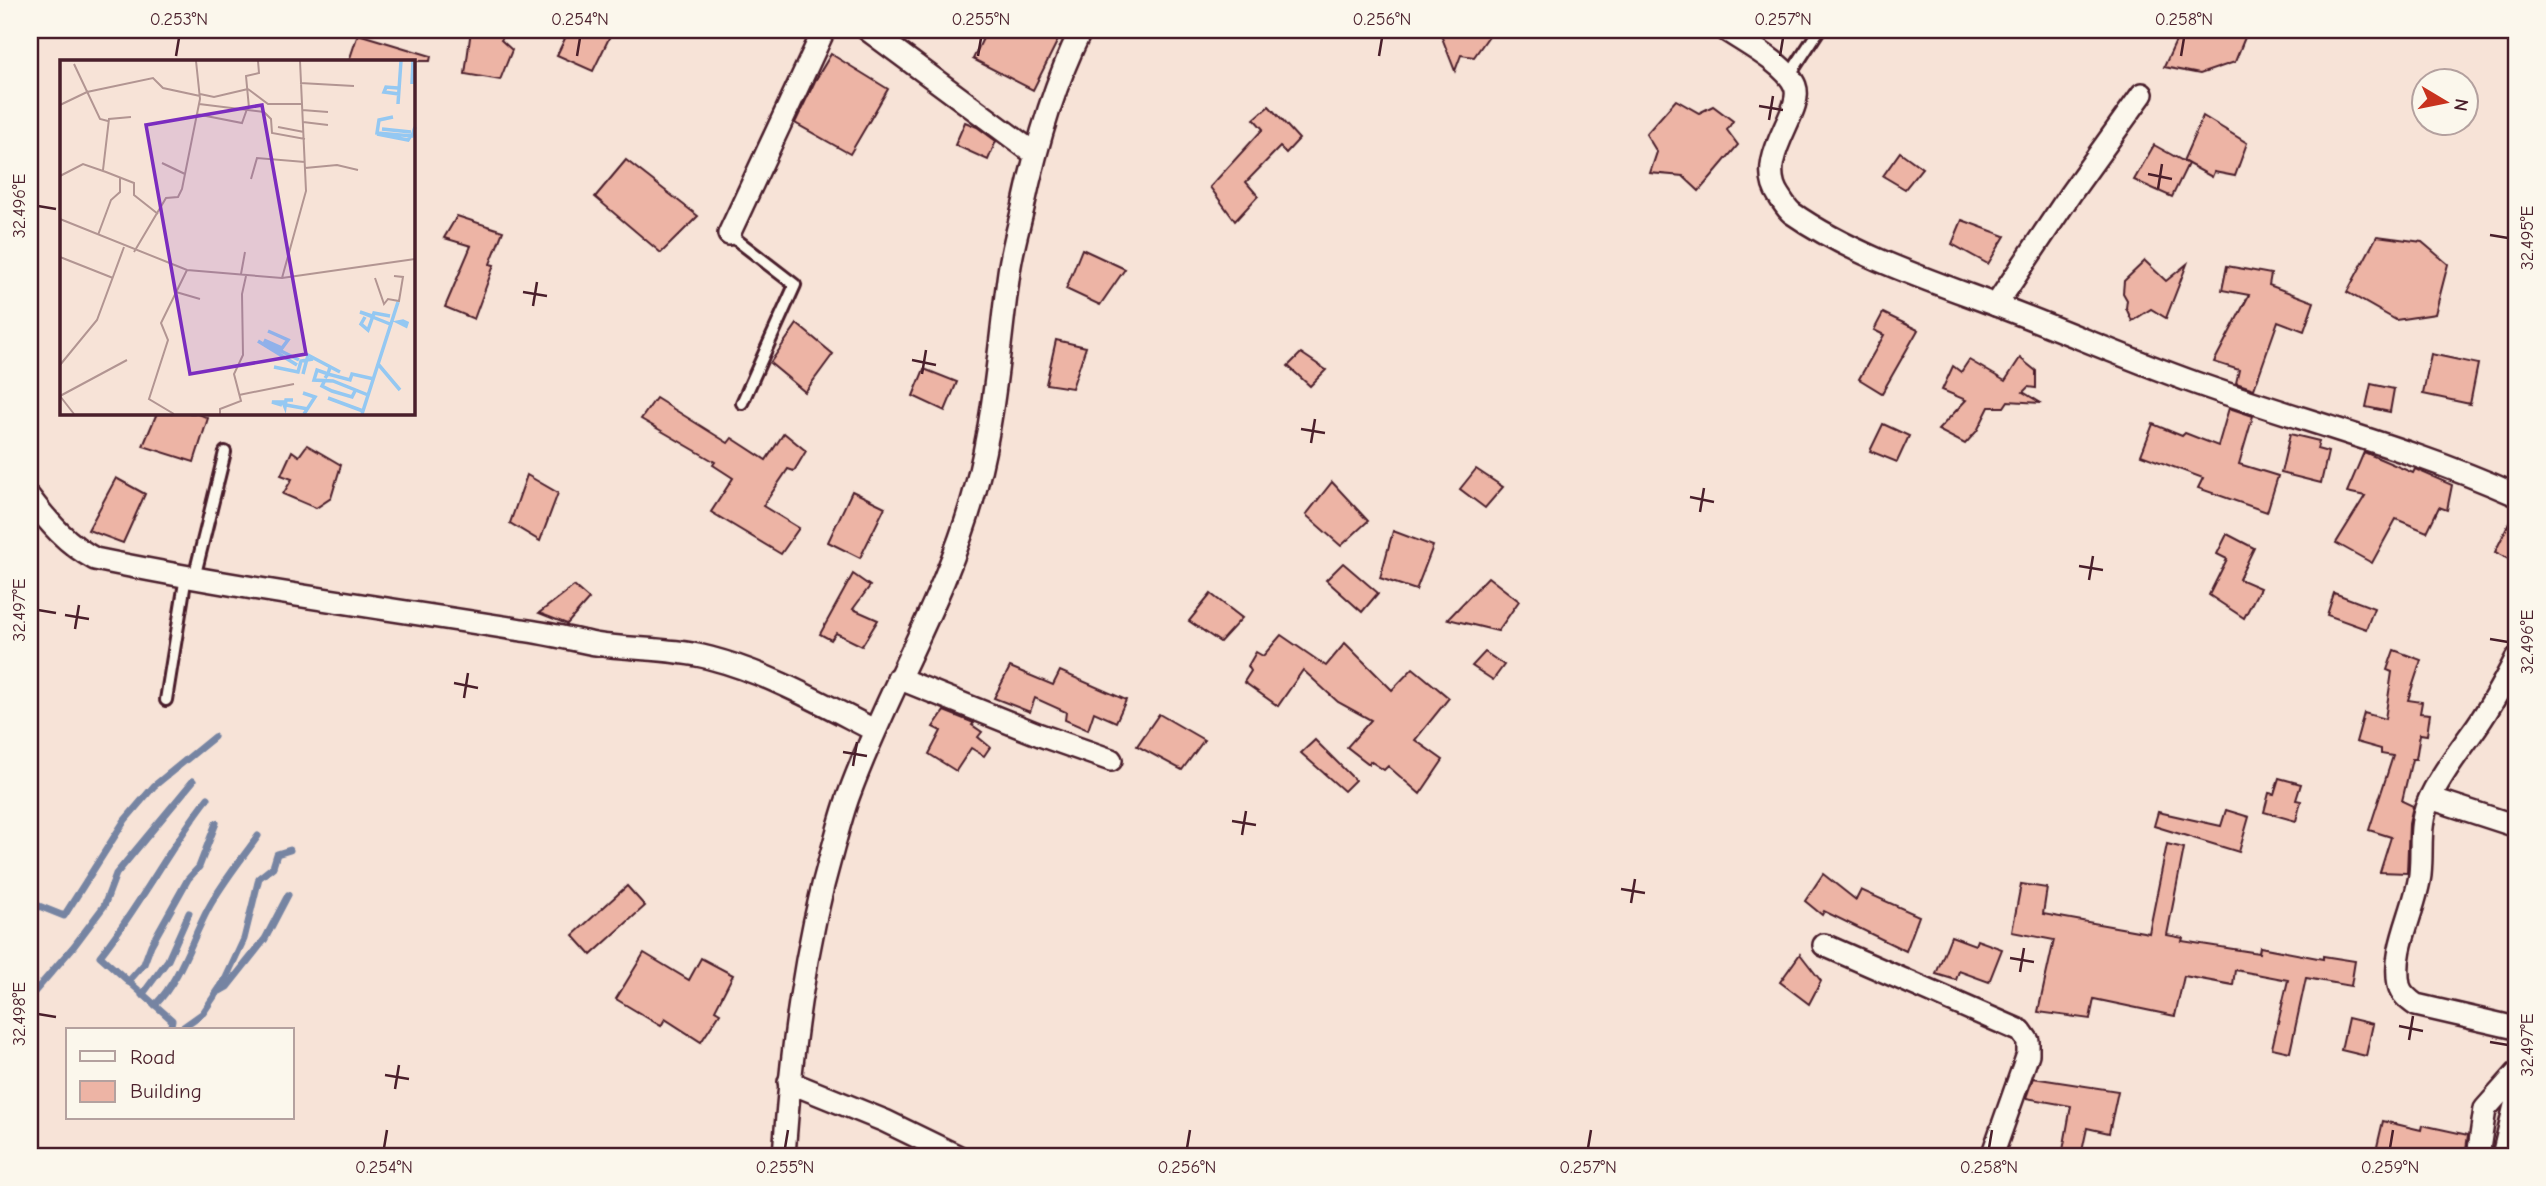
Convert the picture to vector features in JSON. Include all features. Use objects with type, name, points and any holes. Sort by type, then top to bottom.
[{"type":"street","points":[[729,234],[824,30]]},
{"type":"street","points":[[868,30],[1035,154]]},
{"type":"street","points":[[784,1156],[789,1082],[800,994],[819,898],[848,795],[874,730],[950,567],[976,488],[995,397],[1009,269],[1035,154],[1065,62],[1081,30]]},
{"type":"street","points":[[1726,30],[1789,76],[1796,89],[1796,100],[1778,144],[1772,169],[1775,189],[1790,211],[1854,248],[1996,305],[2206,387],[2394,446],[2516,495]]},
{"type":"street","points":[[1996,305],[2071,193],[2143,94]]},
{"type":"street","points":[[30,498],[54,529],[78,550],[94,559],[305,598],[525,630],[598,644],[670,650],[708,657],[749,670],[794,689],[874,730]]},
{"type":"street","points":[[2516,659],[2430,798],[2421,825],[2420,873],[2399,956],[2399,988],[2416,1005],[2516,1028]]},
{"type":"street","points":[[898,678],[1040,735],[1111,760]]},
{"type":"street","points":[[2430,798],[2516,826]]},
{"type":"street","points":[[1824,945],[2021,1031],[2028,1041],[2028,1054],[1992,1156]]},
{"type":"street","points":[[2478,1156],[2485,1109],[2516,1074]]},
{"type":"street","points":[[789,1082],[885,1121],[957,1156]]},
{"type":"street","points":[[2503,1156],[2516,1101]]},
{"type":"lane","points":[[1789,76],[1819,30]]},
{"type":"lane","points":[[729,234],[795,285],[742,403]]},
{"type":"lane","points":[[166,700],[190,577],[225,452]]},
{"type":"building","points":[[471,30],[508,30],[501,40],[512,50],[500,80],[465,74]]},
{"type":"building","points":[[569,30],[613,30],[593,71],[557,55]]},
{"type":"building","points":[[987,30],[1063,30],[1033,90],[973,59]]},
{"type":"building","points":[[1439,30],[1493,30],[1474,57],[1461,55],[1455,71]]},
{"type":"building","points":[[2181,30],[2248,30],[2235,62],[2200,74],[2164,67]]},
{"type":"building","points":[[358,34],[431,56],[430,61],[349,60]]},
{"type":"building","points":[[831,54],[888,89],[850,154],[795,123]]},
{"type":"building","points":[[1676,100],[1699,113],[1713,106],[1733,121],[1727,130],[1738,145],[1699,191],[1683,176],[1650,173],[1657,152],[1646,134]]},
{"type":"building","points":[[1269,106],[1299,139],[1286,153],[1280,147],[1246,182],[1258,196],[1235,221],[1210,187],[1263,129],[1254,119]]},
{"type":"building","points":[[2203,116],[2247,143],[2235,176],[2214,172],[2212,177],[2183,161]]},
{"type":"building","points":[[965,122],[996,141],[988,160],[955,145]]},
{"type":"building","points":[[2154,145],[2188,164],[2172,197],[2134,180]]},
{"type":"building","points":[[1900,152],[1922,168],[1905,189],[1883,176]]},
{"type":"building","points":[[626,160],[698,216],[661,253],[595,197]]},
{"type":"building","points":[[457,216],[503,231],[474,319],[445,307],[471,246],[444,238]]},
{"type":"building","points":[[1962,220],[2005,236],[1988,264],[1952,244]]},
{"type":"building","points":[[2377,236],[2422,242],[2448,264],[2435,314],[2396,320],[2347,292]]},
{"type":"building","points":[[1082,249],[1125,269],[1100,305],[1066,289]]},
{"type":"building","points":[[2145,261],[2166,281],[2187,264],[2166,318],[2151,309],[2132,321],[2123,293],[2124,281]]},
{"type":"building","points":[[2227,266],[2271,274],[2269,285],[2314,302],[2304,331],[2278,321],[2254,389],[2236,383],[2239,370],[2214,362],[2249,295],[2222,290]]},
{"type":"building","points":[[1883,313],[1918,330],[1882,393],[1859,379],[1884,335],[1874,330]]},
{"type":"building","points":[[797,324],[833,354],[805,392],[770,363]]},
{"type":"building","points":[[1056,340],[1086,347],[1072,388],[1046,384]]},
{"type":"building","points":[[1301,353],[1326,370],[1310,386],[1288,366]]},
{"type":"building","points":[[2431,354],[2478,364],[2470,404],[2423,394]]},
{"type":"building","points":[[2020,358],[2036,371],[2036,388],[2028,387],[2023,392],[2041,403],[2008,401],[2004,407],[1989,407],[1977,431],[1965,444],[1938,430],[1966,400],[1942,390],[1953,366],[1961,372],[1969,360],[2005,381]]},
{"type":"building","points":[[924,369],[957,382],[945,411],[913,396]]},
{"type":"building","points":[[2371,384],[2394,389],[2390,412],[2366,407]]},
{"type":"building","points":[[656,398],[728,443],[732,438],[766,460],[784,433],[806,451],[794,471],[788,469],[763,506],[799,528],[781,554],[711,512],[733,478],[713,465],[715,462],[641,419]]},
{"type":"building","points":[[2229,408],[2253,416],[2239,464],[2278,476],[2267,512],[2198,488],[2203,478],[2141,455],[2153,424],[2218,446]]},
{"type":"building","points":[[156,415],[201,415],[208,418],[194,462],[143,446]]},
{"type":"building","points":[[1883,424],[1909,436],[1897,462],[1870,451]]},
{"type":"building","points":[[2290,434],[2319,441],[2317,449],[2328,452],[2321,483],[2281,473]]},
{"type":"building","points":[[307,445],[341,465],[331,498],[316,508],[283,494],[292,479],[281,475],[292,451],[299,456]]},
{"type":"building","points":[[2364,452],[2413,473],[2415,469],[2452,485],[2447,510],[2439,507],[2427,532],[2396,519],[2372,563],[2336,543],[2365,496],[2347,492]]},
{"type":"building","points":[[1476,469],[1503,487],[1485,508],[1460,489]]},
{"type":"building","points":[[527,475],[558,493],[540,541],[510,523]]},
{"type":"building","points":[[116,478],[145,494],[123,543],[88,530]]},
{"type":"building","points":[[1332,482],[1368,521],[1341,546],[1306,515]]},
{"type":"building","points":[[852,491],[885,507],[860,558],[828,542]]},
{"type":"building","points":[[2516,509],[2516,563],[2495,552]]},
{"type":"building","points":[[1393,531],[1433,546],[1416,590],[1380,578]]},
{"type":"building","points":[[2227,534],[2254,548],[2239,579],[2260,588],[2244,618],[2209,595],[2227,559],[2217,554]]},
{"type":"building","points":[[1343,563],[1378,593],[1362,612],[1326,580]]},
{"type":"building","points":[[853,574],[870,586],[853,609],[878,620],[862,646],[836,633],[831,640],[820,634]]},
{"type":"building","points":[[1488,577],[1519,601],[1498,631],[1448,619]]},
{"type":"building","points":[[574,586],[589,599],[567,624],[539,613]]},
{"type":"building","points":[[2334,593],[2374,608],[2366,629],[2327,615]]},
{"type":"building","points":[[1211,594],[1242,618],[1220,642],[1189,621]]},
{"type":"building","points":[[1281,635],[1326,666],[1345,643],[1392,690],[1413,668],[1449,698],[1415,740],[1443,760],[1420,794],[1388,766],[1384,770],[1370,761],[1369,764],[1347,747],[1371,720],[1338,702],[1303,670],[1278,706],[1244,682],[1251,671],[1248,666],[1256,652],[1263,656]]},
{"type":"building","points":[[2394,650],[2421,660],[2408,700],[2422,702],[2420,713],[2430,714],[2427,735],[2420,734],[2416,759],[2412,759],[2402,801],[2413,806],[2409,824],[2407,873],[2380,872],[2391,837],[2369,830],[2393,756],[2381,754],[2381,749],[2356,742],[2364,713],[2385,719],[2392,672],[2387,670]]},
{"type":"building","points":[[1485,652],[1504,665],[1493,680],[1472,666]]},
{"type":"building","points":[[1010,667],[1053,685],[1060,671],[1126,700],[1116,722],[1094,712],[1088,730],[1065,720],[1066,712],[1035,698],[1030,712],[994,698]]},
{"type":"building","points":[[944,711],[974,723],[972,725],[982,732],[978,737],[990,747],[984,756],[971,748],[956,771],[929,754],[941,731],[933,727]]},
{"type":"building","points":[[1159,714],[1204,740],[1182,770],[1137,746]]},
{"type":"building","points":[[1315,740],[1355,780],[1344,791],[1301,753]]},
{"type":"building","points":[[2279,778],[2301,784],[2296,800],[2301,801],[2296,821],[2264,812],[2269,793],[2274,794]]},
{"type":"building","points":[[2226,810],[2249,817],[2239,852],[2154,826],[2158,812],[2221,826]]},
{"type":"building","points":[[2167,844],[2184,848],[2167,935],[2183,938],[2182,941],[2259,953],[2260,947],[2323,959],[2323,956],[2355,961],[2351,986],[2306,978],[2290,1052],[2272,1048],[2288,980],[2235,970],[2233,985],[2184,976],[2175,1016],[2094,999],[2090,1019],[2038,1012],[2054,940],[2012,932],[2021,884],[2047,888],[2043,914],[2149,933]]},
{"type":"building","points":[[1823,874],[1856,900],[1861,890],[1919,916],[1906,951],[1824,911],[1822,915],[1805,901]]},
{"type":"building","points":[[627,886],[645,906],[591,955],[573,935]]},
{"type":"building","points":[[1951,936],[1975,945],[1977,940],[2002,949],[1989,982],[1959,971],[1956,980],[1936,974]]},
{"type":"building","points":[[644,953],[689,980],[701,958],[733,975],[715,1010],[720,1013],[701,1042],[665,1019],[661,1026],[616,999]]},
{"type":"building","points":[[1800,954],[1821,981],[1809,1004],[1780,982]]},
{"type":"building","points":[[2348,1018],[2373,1024],[2366,1056],[2341,1050]]},
{"type":"building","points":[[2033,1078],[2118,1091],[2109,1133],[2087,1128],[2081,1156],[2062,1156],[2071,1106],[2026,1098]]},
{"type":"building","points":[[2383,1121],[2421,1130],[2422,1125],[2468,1135],[2465,1156],[2400,1156],[2376,1151]]},
{"type":"waterway","points":[[30,911],[34,904],[64,916],[125,820],[154,786],[214,737]]},
{"type":"waterway","points":[[30,997],[104,906],[116,874],[193,781]]},
{"type":"waterway","points":[[170,1028],[172,1020],[100,956],[208,798]]},
{"type":"waterway","points":[[128,982],[144,964],[151,945],[188,879],[199,867],[216,823]]},
{"type":"waterway","points":[[155,1005],[178,972],[213,899],[258,836]]},
{"type":"waterway","points":[[182,1028],[203,1013],[225,980],[244,939],[259,878],[273,867],[277,854],[290,850]]},
{"type":"waterway","points":[[220,991],[227,987],[265,939],[288,895]]},
{"type":"waterway","points":[[142,995],[168,960],[189,913]]}]
